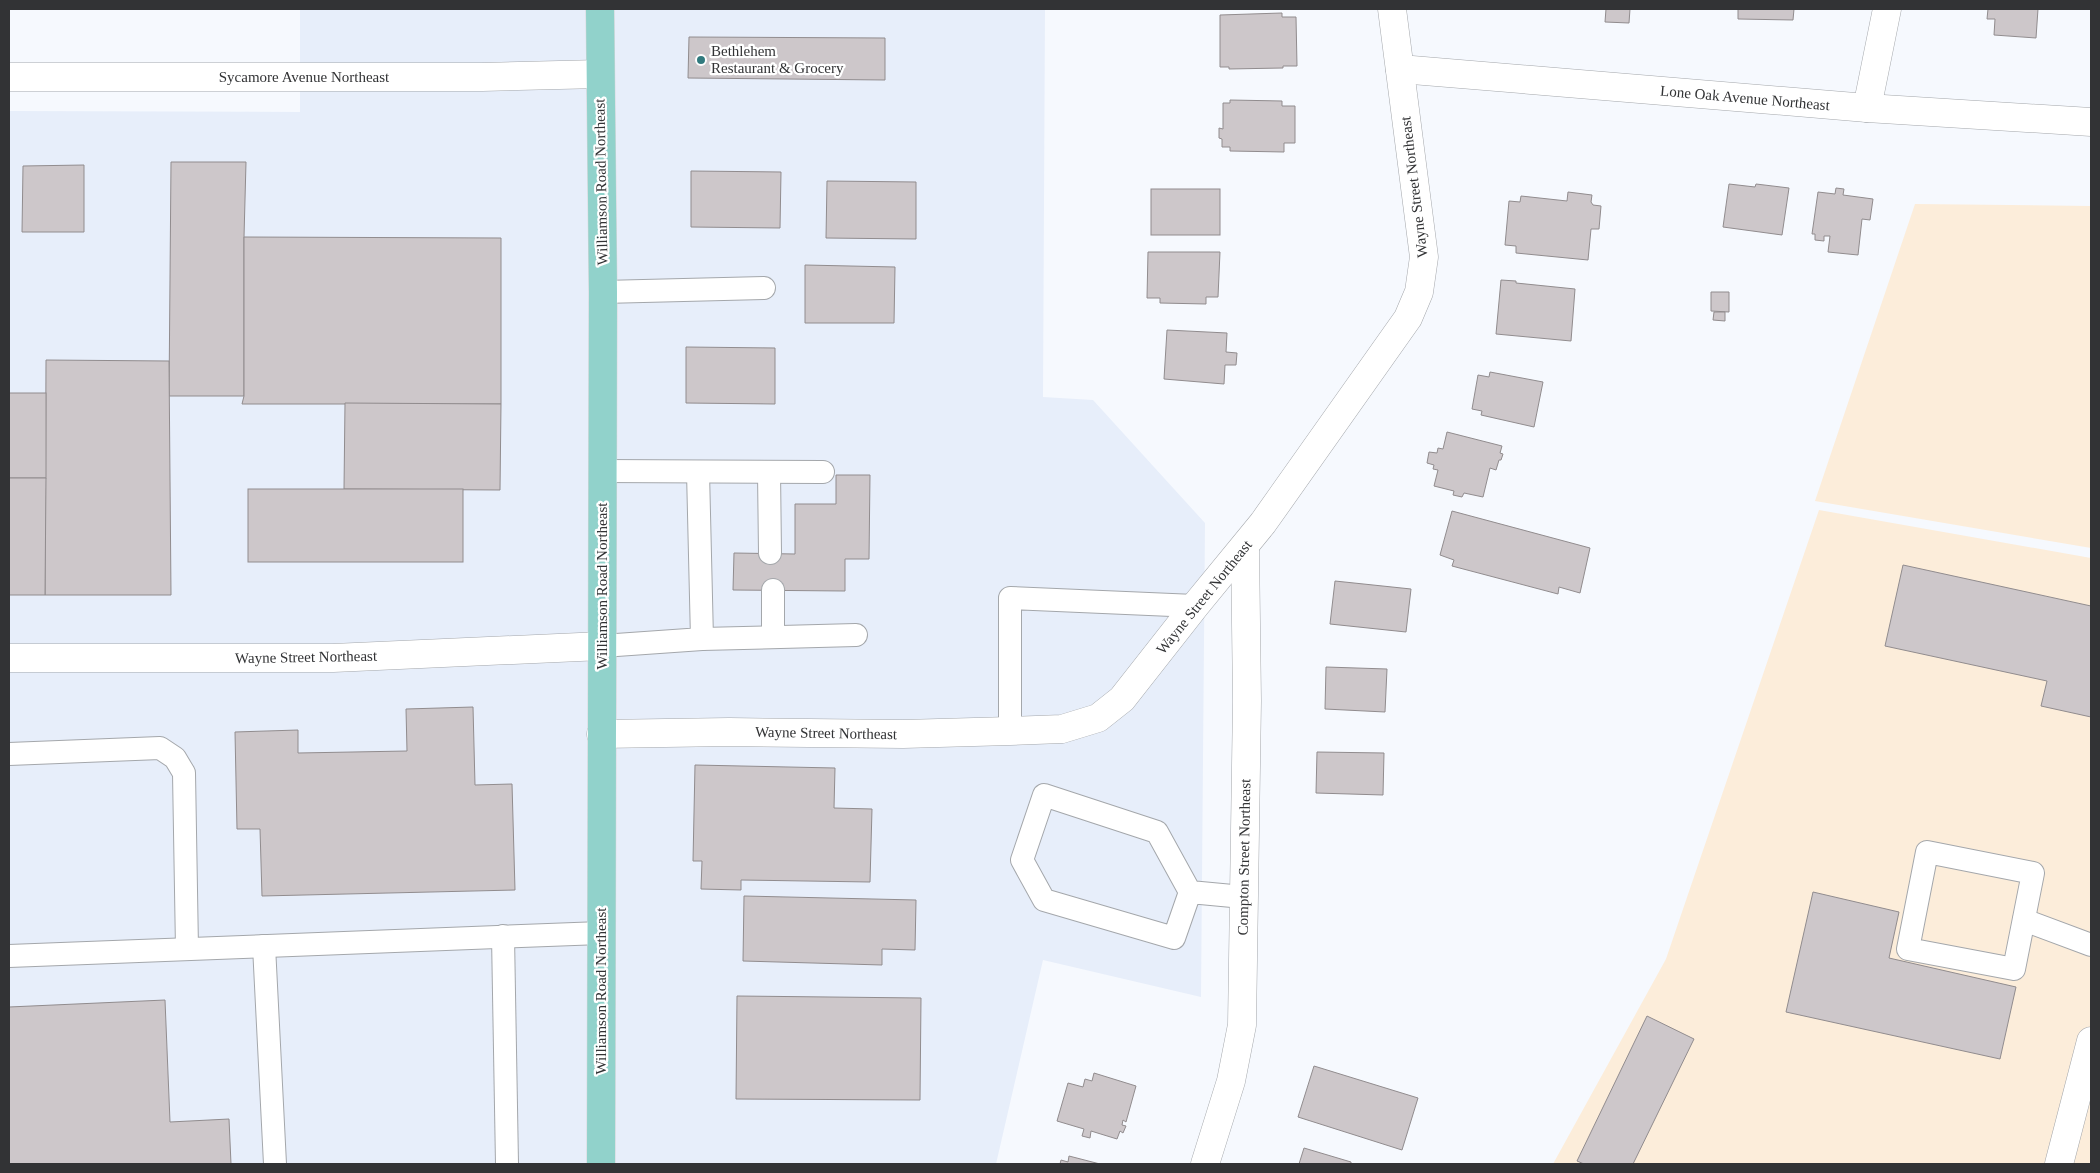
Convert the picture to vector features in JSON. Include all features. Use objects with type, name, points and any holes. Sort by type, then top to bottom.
[{"type":"main road","name":"Williamson Road Northeast","points":[[600,9],[603,292],[601,1164]]},
{"type":"street","name":"Wayne Street Northeast","points":[[601,734],[729,732],[904,734],[1062,729],[1098,718],[1122,700],[1195,606],[1264,523],[1408,318],[1419,292],[1424,257],[1392,9]]},
{"type":"street","points":[[1867,108],[1887,9]]},
{"type":"street","name":"Lone Oak Avenue Northeast","points":[[1400,69],[1867,108],[2091,122]]},
{"type":"street","name":"Sycamore Avenue Northeast","points":[[9,77],[482,77],[600,74]]},
{"type":"street","name":"Compton Street Northeast","points":[[1205,1164],[1231,1081],[1242,1026],[1247,701],[1245,546]]},
{"type":"street","name":"Wayne Street Northeast","points":[[9,658],[333,658],[602,646]]},
{"type":"street","points":[[2059,1164],[2091,1041]]},
{"type":"lane","points":[[603,292],[764,288]]},
{"type":"lane","points":[[602,471],[823,472]]},
{"type":"lane","points":[[698,472],[702,639]]},
{"type":"lane","points":[[769,472],[770,553]]},
{"type":"lane","points":[[773,590],[773,637]]},
{"type":"lane","points":[[1010,731],[1010,598],[1195,606]]},
{"type":"lane","points":[[602,646],[702,639],[856,635]]},
{"type":"lane","points":[[9,754],[160,748],[175,758],[184,773],[188,949]]},
{"type":"lane","points":[[1044,795],[1157,832],[1190,892],[1174,938],[1044,900],[1022,860],[1044,795]]},
{"type":"lane","points":[[1927,852],[2033,873],[2024,920],[2014,969],[1908,949],[1927,852]]},
{"type":"lane","points":[[1190,892],[1243,897]]},
{"type":"lane","points":[[2024,920],[2091,945]]},
{"type":"lane","points":[[9,956],[601,933]]},
{"type":"lane","points":[[503,936],[507,1164]]},
{"type":"lane","points":[[264,946],[275,1164]]},
{"type":"shaded area","points":[[300,9],[1045,9],[1043,397],[1093,400],[1205,523],[1201,997],[1043,960],[996,1164],[9,1164],[9,111],[300,112]]},
{"type":"shaded area","points":[[1915,204],[2091,206],[2091,548],[1815,501]]},
{"type":"shaded area","points":[[1819,510],[2091,558],[2091,1164],[1553,1164],[1666,959]]},
{"type":"building","points":[[1606,9],[1630,9],[1629,23],[1605,22]]},
{"type":"building","points":[[1738,9],[1794,9],[1793,20],[1738,19]]},
{"type":"building","points":[[1988,9],[2038,9],[2036,38],[1994,35],[1995,19],[1987,19]]},
{"type":"building","points":[[1282,13],[1282,17],[1296,17],[1297,66],[1229,69],[1229,67],[1220,67],[1220,15]]},
{"type":"building","points":[[689,37],[885,38],[885,80],[688,78]]},
{"type":"building","points":[[1230,100],[1282,101],[1282,106],[1295,106],[1295,143],[1284,143],[1284,152],[1230,151],[1230,147],[1222,147],[1222,139],[1219,138],[1219,128],[1223,129],[1223,103],[1230,103]]},
{"type":"building","points":[[171,162],[246,162],[244,396],[169,396]]},
{"type":"building","points":[[84,165],[84,232],[22,232],[23,166]]},
{"type":"building","points":[[691,171],[781,172],[780,228],[691,227]]},
{"type":"building","points":[[827,181],[916,182],[916,239],[826,238]]},
{"type":"building","points":[[1729,184],[1755,187],[1756,184],[1789,188],[1782,235],[1723,227]]},
{"type":"building","points":[[1836,188],[1844,189],[1843,195],[1873,199],[1870,220],[1862,219],[1858,255],[1828,252],[1830,236],[1824,236],[1824,241],[1815,240],[1815,234],[1812,234],[1818,192],[1835,194]]},
{"type":"building","points":[[1151,189],[1220,189],[1220,235],[1151,235]]},
{"type":"building","points":[[1568,192],[1592,195],[1591,202],[1593,205],[1601,206],[1599,229],[1591,229],[1588,260],[1516,253],[1516,246],[1505,245],[1509,201],[1520,202],[1521,196],[1567,201]]},
{"type":"building","points":[[244,237],[501,238],[501,404],[242,404],[244,396]]},
{"type":"building","points":[[1148,252],[1220,252],[1218,297],[1206,297],[1206,304],[1160,303],[1160,298],[1147,298]]},
{"type":"building","points":[[805,265],[895,267],[894,323],[805,323]]},
{"type":"building","points":[[1501,280],[1575,289],[1571,341],[1496,334]]},
{"type":"building","points":[[1711,292],[1729,292],[1729,312],[1711,311]]},
{"type":"building","points":[[1714,312],[1725,312],[1725,321],[1713,320]]},
{"type":"building","points":[[1167,330],[1227,333],[1226,352],[1237,353],[1236,365],[1225,365],[1224,384],[1164,379]]},
{"type":"building","points":[[686,347],[775,348],[775,404],[686,403]]},
{"type":"building","points":[[46,360],[169,361],[171,595],[45,595]]},
{"type":"building","points":[[1490,372],[1543,382],[1534,427],[1481,415],[1482,411],[1472,409],[1478,375],[1489,377]]},
{"type":"building","points":[[9,393],[46,393],[46,478],[9,478]]},
{"type":"building","points":[[345,403],[501,404],[500,490],[344,489]]},
{"type":"building","points":[[1447,432],[1502,446],[1500,453],[1503,454],[1501,460],[1499,460],[1496,470],[1490,468],[1483,497],[1464,493],[1462,497],[1453,495],[1454,491],[1434,486],[1438,470],[1433,469],[1434,465],[1427,463],[1429,452],[1437,453],[1438,448],[1443,449]]},
{"type":"building","points":[[836,475],[870,475],[869,559],[845,559],[845,591],[733,590],[734,553],[795,554],[795,504],[836,504]]},
{"type":"building","points":[[9,478],[46,478],[45,595],[9,595]]},
{"type":"building","points":[[248,489],[463,489],[463,562],[248,562]]},
{"type":"building","points":[[1452,511],[1590,548],[1580,593],[1559,587],[1558,594],[1452,566],[1454,560],[1440,555]]},
{"type":"building","points":[[1903,565],[2091,606],[2091,717],[2041,706],[2047,681],[1885,646]]},
{"type":"building","points":[[1335,581],[1411,589],[1406,632],[1330,624]]},
{"type":"building","points":[[1326,667],[1387,669],[1385,712],[1325,709]]},
{"type":"building","points":[[473,707],[475,785],[512,784],[515,890],[262,896],[260,829],[237,829],[235,732],[298,730],[298,753],[407,751],[406,709]]},
{"type":"building","points":[[1317,752],[1384,753],[1383,795],[1316,793]]},
{"type":"building","points":[[695,765],[835,768],[834,808],[872,809],[870,882],[741,880],[741,890],[701,889],[702,861],[693,861]]},
{"type":"building","points":[[1813,892],[1899,912],[1889,958],[2016,987],[2000,1059],[1786,1012]]},
{"type":"building","points":[[744,896],[916,900],[915,950],[882,949],[882,965],[743,961]]},
{"type":"building","points":[[737,996],[921,998],[920,1100],[736,1099]]},
{"type":"building","points":[[165,1000],[170,1122],[229,1119],[231,1164],[9,1164],[9,1007]]},
{"type":"building","points":[[1647,1016],[1694,1039],[1633,1164],[1584,1164],[1577,1161]]},
{"type":"building","points":[[1314,1066],[1418,1098],[1402,1150],[1298,1117]]},
{"type":"building","points":[[1094,1073],[1136,1086],[1126,1122],[1123,1120],[1122,1125],[1126,1126],[1123,1133],[1120,1131],[1117,1139],[1091,1131],[1090,1138],[1082,1136],[1084,1129],[1057,1121],[1068,1083],[1083,1087],[1085,1079],[1092,1081]]},
{"type":"building","points":[[1304,1148],[1351,1162],[1351,1164],[1299,1164]]},
{"type":"building","points":[[1069,1156],[1100,1164],[1060,1164],[1061,1160],[1068,1162]]},
{"type":"place","name":"Bethlehem Restaurant & Grocery","points":[[701,60]]}]
